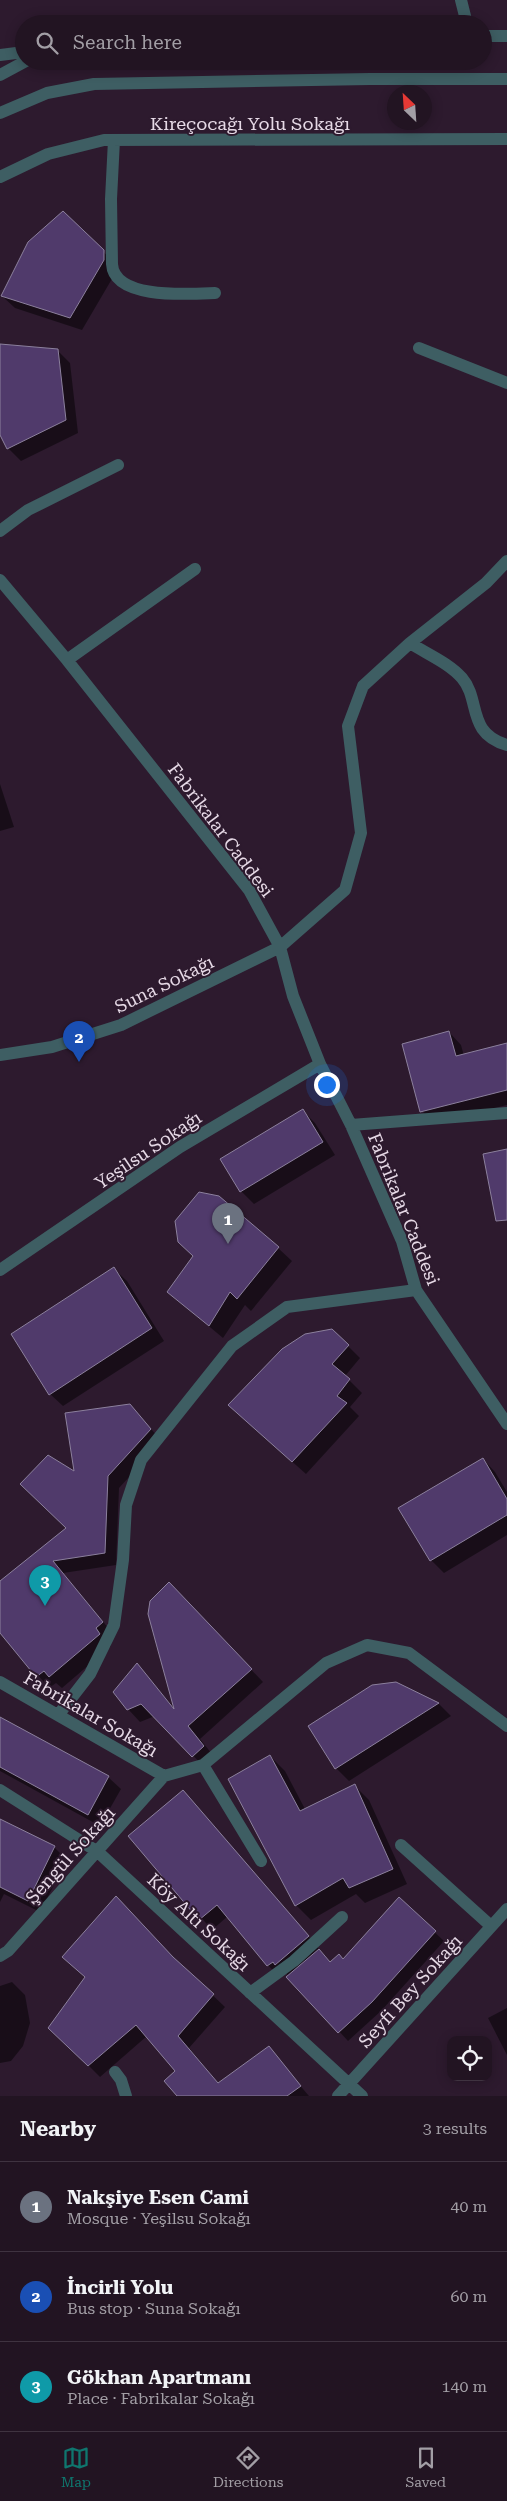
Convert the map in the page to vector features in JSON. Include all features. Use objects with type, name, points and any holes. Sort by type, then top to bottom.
[{"type":"street","points":[[461,0],[465,15]]},
{"type":"street","points":[[492,36],[507,36]]},
{"type":"street","points":[[0,55],[15,53]]},
{"type":"street","points":[[0,75],[15,67]]},
{"type":"street","points":[[0,113],[47,93],[94,84],[351,79],[507,79]]},
{"type":"street","name":"Kireçocağı Yolu Sokağı","points":[[0,177],[48,154],[104,140],[507,139]]},
{"type":"street","points":[[114,140],[111,199],[112,272],[116,278],[133,288],[180,294],[216,293]]},
{"type":"street","points":[[419,348],[507,383]]},
{"type":"street","points":[[0,531],[28,510],[118,465]]},
{"type":"street","name":"Suna Sokağı","points":[[0,1055],[52,1047],[121,1025],[280,947],[345,890],[361,833],[348,726],[363,686],[410,644],[486,583],[506,563]]},
{"type":"street","points":[[67,660],[195,569]]},
{"type":"street","name":"Fabrikalar Caddesi","points":[[0,580],[67,660],[249,890],[280,947],[292,996],[320,1064],[351,1125],[402,1241],[416,1290],[507,1424]]},
{"type":"street","points":[[410,644],[450,667],[464,680],[477,718],[486,733],[498,742],[507,745]]},
{"type":"street","name":"Yeşilsu Sokağı","points":[[0,1270],[180,1147],[320,1064]]},
{"type":"street","points":[[351,1125],[507,1113]]},
{"type":"street","points":[[59,1714],[90,1674],[114,1625],[123,1560],[126,1505],[141,1460],[232,1346],[287,1307],[416,1290]]},
{"type":"street","points":[[164,1776],[203,1765],[326,1663],[367,1645],[409,1653],[507,1726]]},
{"type":"street","name":"Fabrikalar Sokağı","points":[[0,1682],[59,1714],[164,1776]]},
{"type":"street","points":[[203,1765],[261,1860]]},
{"type":"street","name":"Şengül Sokağı","points":[[0,1956],[8,1950],[98,1852],[164,1776]]},
{"type":"street","name":"Köy Altı Sokağı","points":[[0,1790],[98,1852],[362,2096]]},
{"type":"street","points":[[401,1845],[491,1926]]},
{"type":"street","name":"Seyfi Bey Sokağı","points":[[338,2096],[507,1909]]},
{"type":"street","points":[[250,1993],[294,1961],[342,1917]]},
{"type":"street","points":[[114,2072],[121,2080],[126,2096]]},
{"type":"building","points":[[63,211],[104,250],[104,260],[70,318],[1,296],[28,242]]},
{"type":"building","points":[[0,344],[58,349],[66,420],[7,449],[0,435]]},
{"type":"building","points":[[449,1031],[456,1056],[507,1043],[507,1090],[420,1112],[402,1044]]},
{"type":"building","points":[[303,1109],[323,1142],[240,1192],[220,1159]]},
{"type":"building","points":[[507,1149],[507,1220],[496,1221],[483,1154]]},
{"type":"building","points":[[199,1192],[219,1196],[279,1247],[237,1299],[230,1292],[209,1326],[167,1292],[193,1256],[178,1242],[175,1221]]},
{"type":"building","points":[[114,1267],[152,1328],[49,1395],[11,1334]]},
{"type":"building","points":[[332,1329],[349,1345],[332,1364],[350,1379],[337,1396],[347,1403],[292,1462],[228,1405],[282,1349],[305,1334]]},
{"type":"building","points":[[130,1404],[151,1429],[108,1476],[105,1553],[53,1561],[103,1622],[96,1628],[100,1634],[49,1677],[44,1671],[36,1677],[0,1633],[0,1581],[66,1528],[20,1484],[48,1455],[74,1471],[65,1413]]},
{"type":"building","points":[[483,1458],[507,1499],[507,1515],[430,1561],[398,1508]]},
{"type":"building","points":[[169,1582],[252,1669],[188,1726],[204,1746],[192,1757],[141,1704],[127,1710],[113,1692],[137,1663],[174,1709],[148,1614],[150,1601]]},
{"type":"building","points":[[396,1682],[439,1703],[335,1769],[308,1726],[372,1685]]},
{"type":"building","points":[[0,1717],[109,1776],[88,1815],[0,1767]]},
{"type":"building","points":[[270,1755],[300,1811],[355,1784],[393,1869],[349,1888],[343,1878],[295,1906],[228,1779]]},
{"type":"building","points":[[183,1790],[309,1936],[275,1965],[273,1962],[267,1966],[217,1905],[199,1920],[128,1836]]},
{"type":"building","points":[[0,1819],[55,1846],[28,1901],[0,1887]]},
{"type":"building","points":[[116,1896],[173,1957],[214,1994],[178,2036],[218,2083],[269,2046],[301,2086],[287,2096],[177,2096],[164,2081],[175,2071],[136,2025],[88,2066],[48,2028],[85,1977],[62,1957]]},
{"type":"building","points":[[399,1897],[436,1931],[372,2002],[338,2033],[286,1977],[319,1949],[330,1962],[339,1954],[343,1959]]},
{"type":"place","name":"İncirli Yolu","points":[[79,1062]]},
{"type":"place","name":"Nakşiye Esen Cami","points":[[228,1244]]},
{"type":"place","name":"Gökhan Apartmanı","points":[[45,1606]]}]
